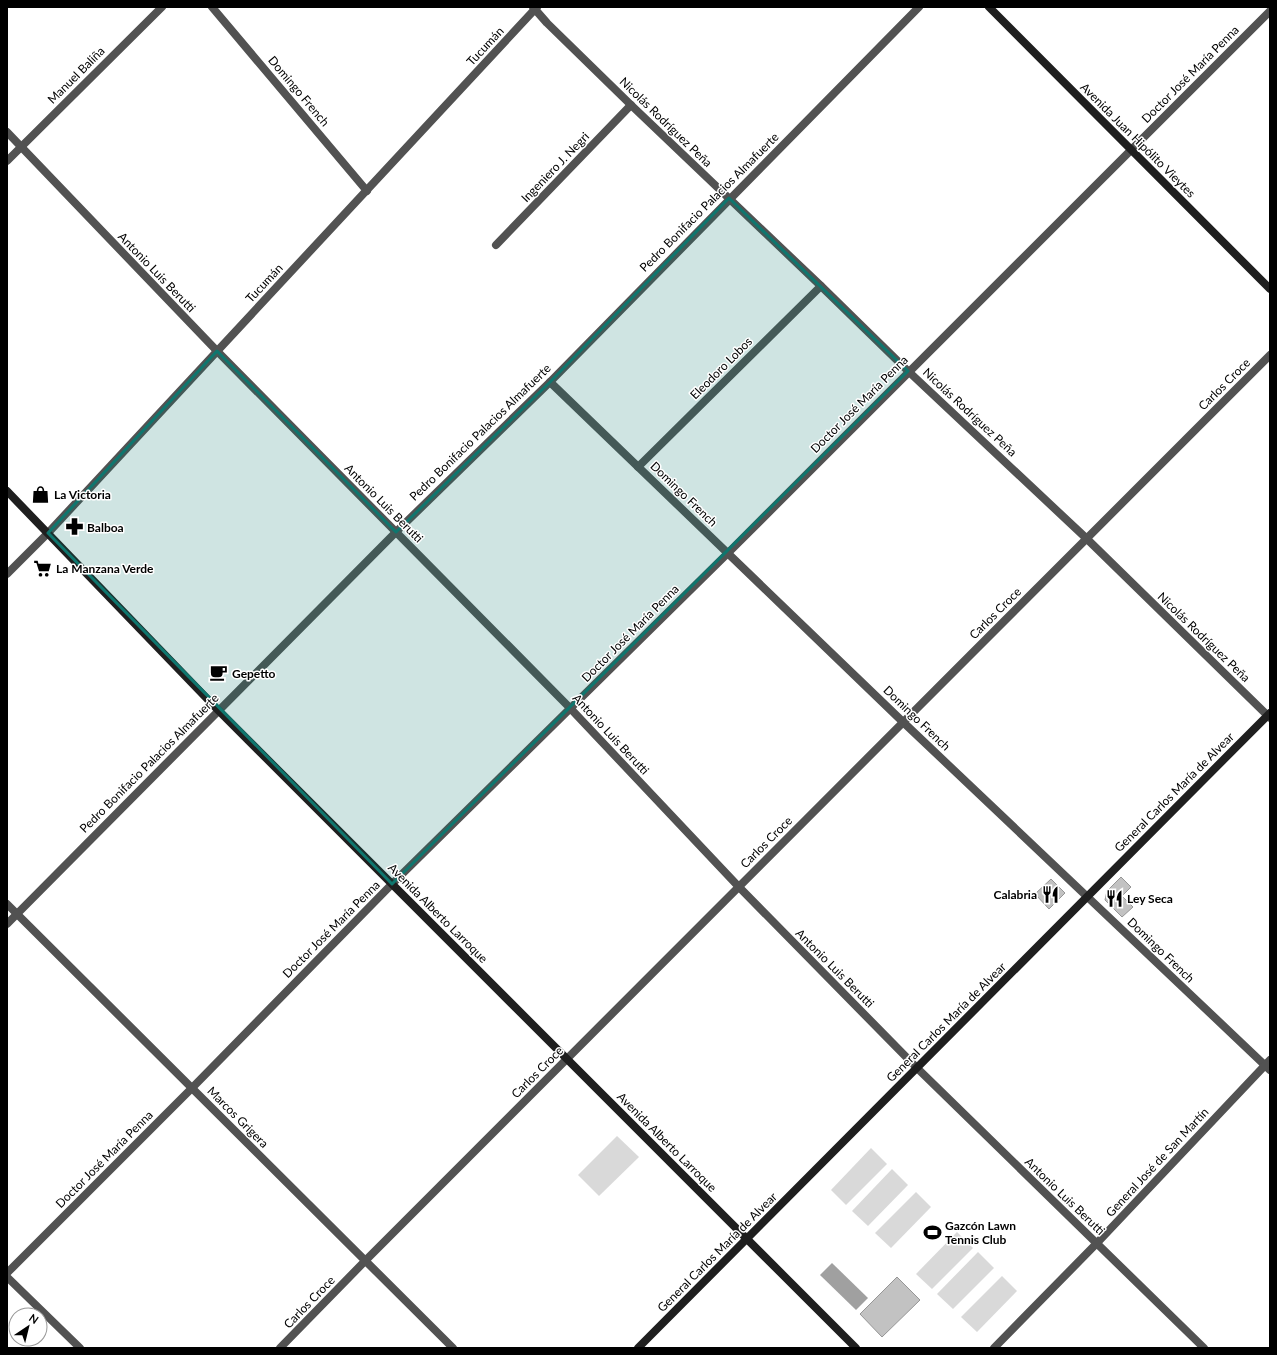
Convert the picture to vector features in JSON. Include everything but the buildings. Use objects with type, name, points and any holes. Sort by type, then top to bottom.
[{"type":"street","name":"Manuel Baliña","points":[[7,161],[162,7]]},
{"type":"street","name":"Domingo French","points":[[212,7],[367,191]]},
{"type":"street","name":"Pedro Bonifacio Palacios Almafuerte","points":[[7,924],[396,532],[550,382],[729,198],[919,7]]},
{"type":"street","name":"Avenida Juan Hipólito Vieytes","points":[[989,7],[1270,289]]},
{"type":"street","name":"Tucumán","points":[[7,574],[48,533],[367,191],[535,8]]},
{"type":"street","name":"Nicolás Rodríguez Peña","points":[[535,8],[547,23],[631,105],[908,371],[1086,538],[1269,715]]},
{"type":"street","name":"Doctor José María Penna","points":[[7,1273],[192,1088],[392,884],[728,553],[908,371],[1270,11]]},
{"type":"street","name":"Ingeniero J. Negri","points":[[496,245],[631,105]]},
{"type":"street","name":"Antonio Luis Berutti","points":[[7,132],[217,351],[570,708],[738,886],[917,1068],[1204,1348]]},
{"type":"street","name":"Eleodoro Lobos","points":[[638,467],[821,286]]},
{"type":"street","name":"Carlos Croce","points":[[280,1348],[738,886],[1270,355]]},
{"type":"street","name":"Domingo French","points":[[550,382],[903,722],[1268,1065]]},
{"type":"street","name":"Avenida Alberto Larroque","points":[[7,491],[218,710],[856,1348]]},
{"type":"street","name":"General Carlos María de Alvear","points":[[638,1348],[1269,715]]},
{"type":"street","name":"Marcos Grigera","points":[[7,904],[453,1348]]},
{"type":"street","name":"General José de San Martín","points":[[994,1348],[1268,1065]]},
{"type":"street","points":[[7,1277],[80,1348]]},
{"type":"highlighted area","points":[[729,198],[908,371],[392,884],[48,533],[217,351],[396,532],[550,382]]},
{"type":"shaded area","points":[[617,1136],[639,1157],[599,1196],[578,1175]]},
{"type":"shaded area","points":[[871,1148],[887,1164],[846,1205],[831,1190]]},
{"type":"shaded area","points":[[892,1169],[908,1185],[868,1226],[852,1211]]},
{"type":"shaded area","points":[[916,1192],[931,1207],[891,1248],[875,1233]]},
{"type":"shaded area","points":[[957,1232],[973,1248],[932,1289],[916,1274]]},
{"type":"shaded area","points":[[978,1252],[994,1268],[953,1309],[937,1294]]},
{"type":"shaded area","points":[[832,1263],[868,1298],[856,1310],[820,1275]]},
{"type":"shaded area","points":[[1002,1276],[1017,1291],[977,1332],[961,1317]]},
{"type":"place","name":"La Victoria","points":[[41,494]]},
{"type":"place","name":"Balboa","points":[[74,527]]},
{"type":"place","name":"La Manzana Verde","points":[[43,568]]},
{"type":"place","name":"Gepetto","points":[[219,673]]},
{"type":"place","name":"Calabria","points":[[1050,894]]},
{"type":"place","name":"Ley Seca","points":[[1114,898]]},
{"type":"place","name":"Gazcón Lawn Tennis Club","points":[[932,1232]]}]
